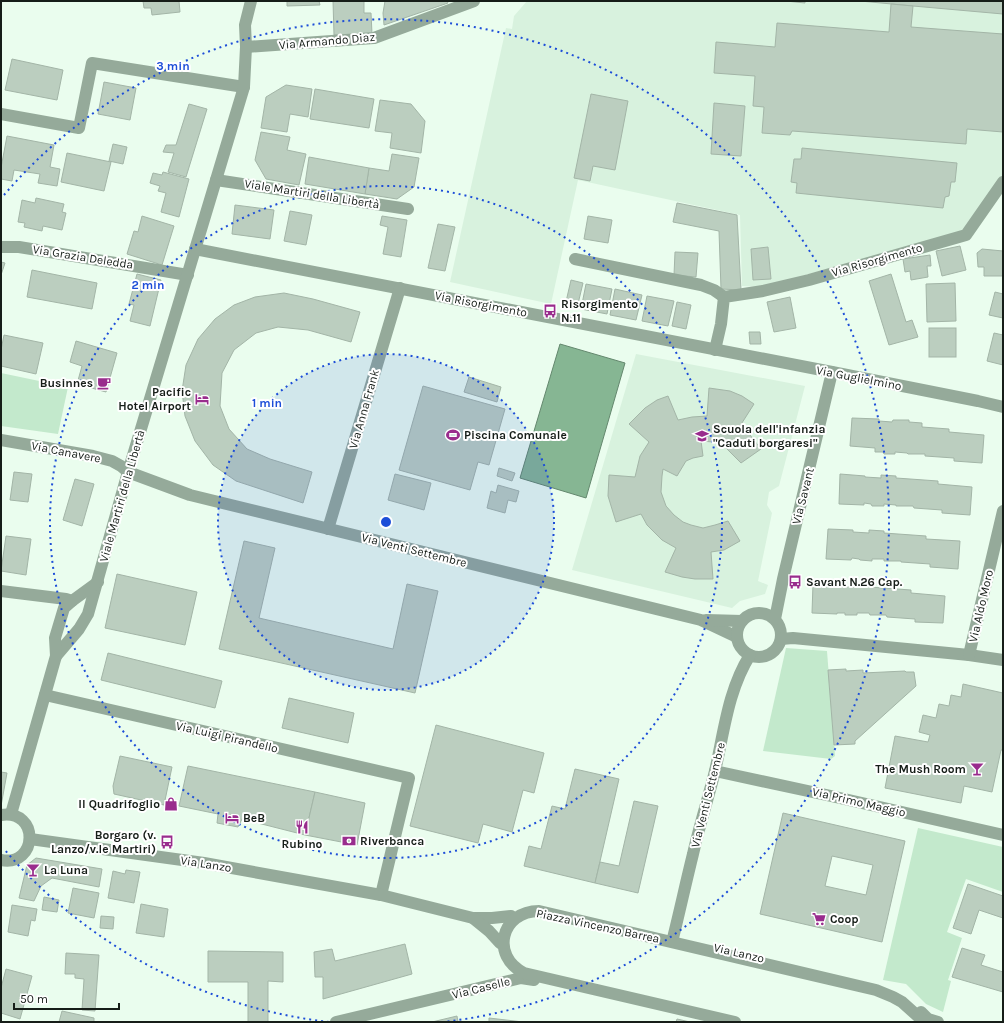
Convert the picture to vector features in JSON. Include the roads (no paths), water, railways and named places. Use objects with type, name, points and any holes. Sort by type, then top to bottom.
[{"type":"street","name":"Viale Martiri della Libertà","points":[[56,656],[79,629],[88,614],[98,582],[128,472],[244,87],[246,47],[245,24],[251,1]]},
{"type":"street","name":"Via Armando Diaz","points":[[246,47],[374,38],[474,1]]},
{"type":"street","points":[[1,114],[79,128],[92,63],[244,87]]},
{"type":"street","name":"Viale Martiri della Libertà","points":[[216,180],[408,208]]},
{"type":"street","name":"Via Risorgimento","points":[[724,298],[763,291],[809,280],[966,235],[1003,182]]},
{"type":"street","name":"Via Grazia Deledda","points":[[1,246],[19,247],[188,275]]},
{"type":"street","name":"Via Risorgimento","points":[[195,248],[716,350]]},
{"type":"street","points":[[575,259],[701,285],[714,290],[724,298],[716,350]]},
{"type":"street","name":"Via Anna Frank","points":[[328,529],[400,288]]},
{"type":"street","name":"Via Guglielmino","points":[[716,350],[1003,407]]},
{"type":"street","name":"Via Savant","points":[[775,619],[832,372]]},
{"type":"street","name":"Via Canavere","points":[[1,440],[93,456],[112,461],[128,472]]},
{"type":"street","name":"Via Venti Settembre","points":[[128,472],[190,495],[701,620],[737,637]]},
{"type":"street","name":"Via Aldo Moro","points":[[969,655],[1003,511]]},
{"type":"street","name":"Viale Martiri della Libertà","points":[[6,814],[45,695],[56,656],[55,638],[64,608],[98,582]]},
{"type":"street","points":[[1,591],[66,598],[72,601]]},
{"type":"street","points":[[755,613],[769,615],[775,619],[779,625],[781,639],[775,651],[770,655],[756,657],[744,651],[737,637],[742,621],[755,613]]},
{"type":"street","name":"Via Venti Settembre","points":[[701,620],[742,621]]},
{"type":"street","points":[[781,639],[793,638],[969,655],[1003,660]]},
{"type":"street","name":"Via Venti Settembre","points":[[674,938],[693,854],[715,771],[729,705],[736,683],[750,655]]},
{"type":"street","name":"Via Luigi Pirandello","points":[[45,695],[409,778],[381,896]]},
{"type":"street","name":"Via Primo Maggio","points":[[715,771],[1003,835]]},
{"type":"street","points":[[1,860],[13,860],[20,857],[25,852],[30,839],[27,826],[23,821],[18,817],[6,814]]},
{"type":"street","name":"Via Lanzo","points":[[30,839],[204,863],[381,896],[473,918],[511,916],[530,905],[855,979],[900,993],[928,1018],[938,1022]]},
{"type":"street","name":"Piazza Vincenzo Barrea","points":[[735,1022],[524,973],[507,958],[504,950],[504,942],[507,928],[517,916],[531,911],[539,911],[876,990],[893,996],[926,1022]]},
{"type":"street","points":[[511,916],[504,925],[500,944],[504,961],[521,978]]},
{"type":"street","name":"Via Lanzo","points":[[473,918],[489,931],[500,944]]},
{"type":"street","name":"Via Caselle","points":[[336,1022],[521,978],[728,1022]]},
{"type":"place","name":"Risorgimento N.11","points":[[550,311]]},
{"type":"place","name":"Businnes","points":[[104,383]]},
{"type":"place","name":"Pacific Hotel Airport","points":[[202,399]]},
{"type":"place","name":"Piscina Comunale","points":[[453,435]]},
{"type":"place","name":"Scuola dell'infanzia \"Caduti borgaresi\"","points":[[702,436]]},
{"type":"place","name":"Savant N.26 Cap.","points":[[795,582]]},
{"type":"place","name":"The Mush Room","points":[[977,769]]},
{"type":"place","name":"Il Quadrifoglio","points":[[171,804]]},
{"type":"place","name":"BeB","points":[[232,818]]},
{"type":"place","name":"Rubino","points":[[302,827]]},
{"type":"place","name":"Riverbanca","points":[[349,841]]},
{"type":"place","name":"Borgaro (v. Lanzo/v.le Martiri)","points":[[167,842]]},
{"type":"place","name":"La Luna","points":[[33,870]]},
{"type":"place","name":"Coop","points":[[819,919]]}]
